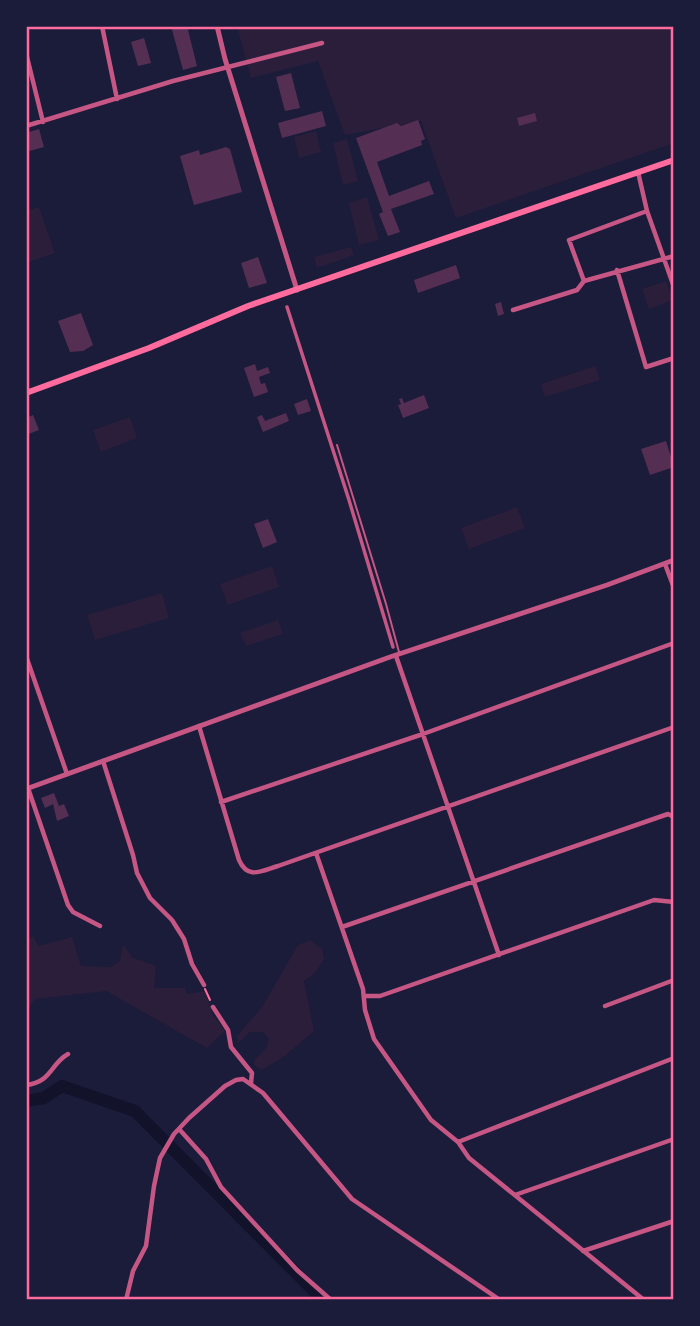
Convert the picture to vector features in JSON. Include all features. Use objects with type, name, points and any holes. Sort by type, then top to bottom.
[{"type":"main road","points":[[26,393],[149,348],[248,306],[674,160]]},
{"type":"street","points":[[102,26],[117,99]]},
{"type":"street","points":[[217,26],[227,67],[297,290]]},
{"type":"street","points":[[26,126],[173,81],[323,43]]},
{"type":"street","points":[[26,53],[43,122]]},
{"type":"street","points":[[638,172],[647,211],[674,287]]},
{"type":"street","points":[[584,281],[569,240],[647,211]]},
{"type":"street","points":[[513,310],[577,290],[584,281],[674,256]]},
{"type":"street","points":[[617,270],[646,367],[674,358]]},
{"type":"street","points":[[287,307],[393,647]]},
{"type":"street","points":[[100,926],[73,912],[68,905],[27,788],[398,655],[674,560]]},
{"type":"street","points":[[665,564],[674,588]]},
{"type":"street","points":[[221,802],[422,734],[674,643]]},
{"type":"street","points":[[398,655],[422,734],[499,955]]},
{"type":"street","points":[[26,656],[67,774]]},
{"type":"street","points":[[199,726],[239,860],[247,872],[254,873],[674,726]]},
{"type":"street","points":[[103,761],[142,884],[150,898],[172,920],[184,939],[192,964],[204,985]]},
{"type":"street","points":[[342,927],[668,814],[674,817]]},
{"type":"street","points":[[316,853],[365,996],[365,1010],[374,1038],[431,1120],[458,1142],[469,1158],[644,1300]]},
{"type":"street","points":[[365,996],[380,996],[654,900],[674,902]]},
{"type":"street","points":[[605,1006],[674,980]]},
{"type":"street","points":[[213,1007],[228,1030],[231,1047],[252,1073],[251,1083]]},
{"type":"street","points":[[26,1085],[42,1081],[63,1056],[68,1054]]},
{"type":"street","points":[[458,1142],[674,1058]]},
{"type":"street","points":[[126,1300],[133,1270],[146,1246],[158,1168],[166,1149],[178,1129],[225,1086],[243,1079],[257,1087],[352,1199],[500,1300]]},
{"type":"street","points":[[178,1129],[206,1159],[221,1187],[296,1270],[331,1300]]},
{"type":"street","points":[[514,1195],[674,1139]]},
{"type":"street","points":[[582,1251],[674,1221]]},
{"type":"lane","points":[[337,445],[389,612],[398,655]]},
{"type":"path","points":[[204,985],[213,1007]]},
{"type":"shaded area","points":[[237,26],[672,26],[674,143],[456,218],[421,121],[345,135],[318,61],[251,78]]},
{"type":"shaded area","points":[[316,131],[321,152],[299,158],[294,137]]},
{"type":"shaded area","points":[[347,139],[358,181],[343,185],[333,143]]},
{"type":"shaded area","points":[[367,197],[379,240],[359,245],[349,203]]},
{"type":"shaded area","points":[[39,207],[55,253],[26,263],[26,211]]},
{"type":"shaded area","points":[[351,247],[354,255],[317,268],[314,257]]},
{"type":"shaded area","points":[[666,281],[673,300],[649,309],[642,289]]},
{"type":"shaded area","points":[[595,366],[600,380],[545,397],[541,384]]},
{"type":"shaded area","points":[[130,417],[137,438],[101,452],[93,430]]},
{"type":"shaded area","points":[[517,507],[525,528],[469,549],[461,528]]},
{"type":"shaded area","points":[[272,566],[279,587],[228,605],[220,584]]},
{"type":"shaded area","points":[[162,593],[169,618],[95,640],[87,615]]},
{"type":"shaded area","points":[[278,620],[283,634],[246,646],[240,633]]},
{"type":"shaded area","points":[[34,937],[38,946],[72,937],[81,966],[111,967],[120,961],[123,945],[133,958],[156,966],[154,988],[185,988],[187,994],[205,991],[213,1015],[225,1031],[207,1048],[106,991],[35,999],[26,1013],[26,939]]},
{"type":"shaded area","points":[[310,940],[322,949],[324,959],[315,973],[304,981],[314,1031],[286,1055],[262,1070],[255,1066],[254,1061],[266,1048],[269,1039],[263,1032],[250,1032],[238,1043],[237,1036],[262,1007],[298,945]]},
{"type":"building","points":[[171,26],[187,26],[197,66],[183,70]]},
{"type":"building","points":[[144,38],[151,63],[138,66],[131,42]]},
{"type":"building","points":[[291,73],[300,108],[285,111],[276,77]]},
{"type":"building","points":[[322,111],[326,126],[282,138],[278,123]]},
{"type":"building","points":[[535,113],[537,121],[519,126],[517,118]]},
{"type":"building","points":[[418,120],[425,139],[421,141],[422,145],[377,162],[389,196],[429,181],[434,194],[391,209],[400,232],[388,236],[379,214],[383,212],[356,138],[397,123],[401,126]]},
{"type":"building","points":[[39,129],[44,147],[26,152],[26,133]]},
{"type":"building","points":[[226,147],[230,149],[242,192],[194,205],[180,156],[199,150],[200,155]]},
{"type":"building","points":[[258,257],[267,283],[249,288],[241,263]]},
{"type":"building","points":[[456,265],[460,278],[418,293],[414,280]]},
{"type":"building","points":[[501,302],[504,314],[498,316],[495,304]]},
{"type":"building","points":[[81,313],[93,345],[83,351],[70,352],[58,321]]},
{"type":"building","points":[[255,364],[257,371],[268,367],[270,373],[259,377],[268,392],[254,397],[244,368]]},
{"type":"building","points":[[424,395],[429,408],[403,418],[398,405],[401,404],[399,399],[402,398],[404,403]]},
{"type":"building","points":[[307,399],[311,411],[298,415],[294,404]]},
{"type":"building","points":[[286,413],[289,421],[263,432],[257,417],[262,415],[265,421]]},
{"type":"building","points":[[33,415],[39,430],[26,435],[26,418]]},
{"type":"building","points":[[666,441],[674,467],[650,475],[641,449]]},
{"type":"building","points":[[268,519],[277,542],[263,548],[254,524]]},
{"type":"building","points":[[54,793],[59,806],[64,804],[69,816],[57,821],[53,804],[45,808],[41,798]]},
{"type":"waterway","points":[[26,1101],[44,1098],[62,1086],[135,1111],[323,1300]]}]
